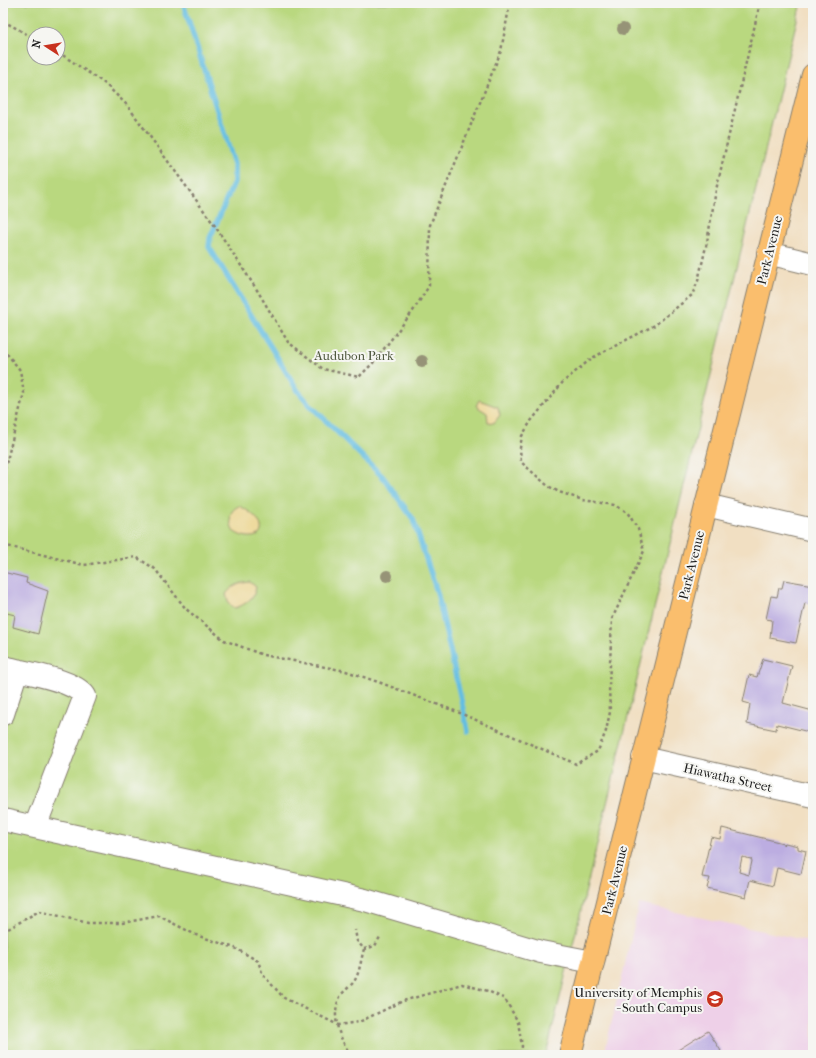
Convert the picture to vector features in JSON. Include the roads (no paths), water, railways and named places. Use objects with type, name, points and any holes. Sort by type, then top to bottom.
[{"type":"main road","name":"Park Avenue","points":[[570,1055],[813,75]]},
{"type":"street","points":[[768,254],[813,264]]},
{"type":"street","points":[[706,505],[813,530]]},
{"type":"street","points":[[3,714],[10,669],[66,683],[82,690],[85,696],[35,827]]},
{"type":"street","name":"Hiawatha Street","points":[[643,758],[813,796]]},
{"type":"street","points":[[3,820],[365,900],[541,952],[593,962]]},
{"type":"waterway","points":[[183,3],[234,164],[234,182],[210,238],[209,247],[298,391],[311,406],[383,477],[413,519],[437,592],[468,731]]},
{"type":"place","name":"University of Memphis - South Campus","points":[[715,999]]},
{"type":"park label","name":"Audubon Park","points":[[354,355]]}]
